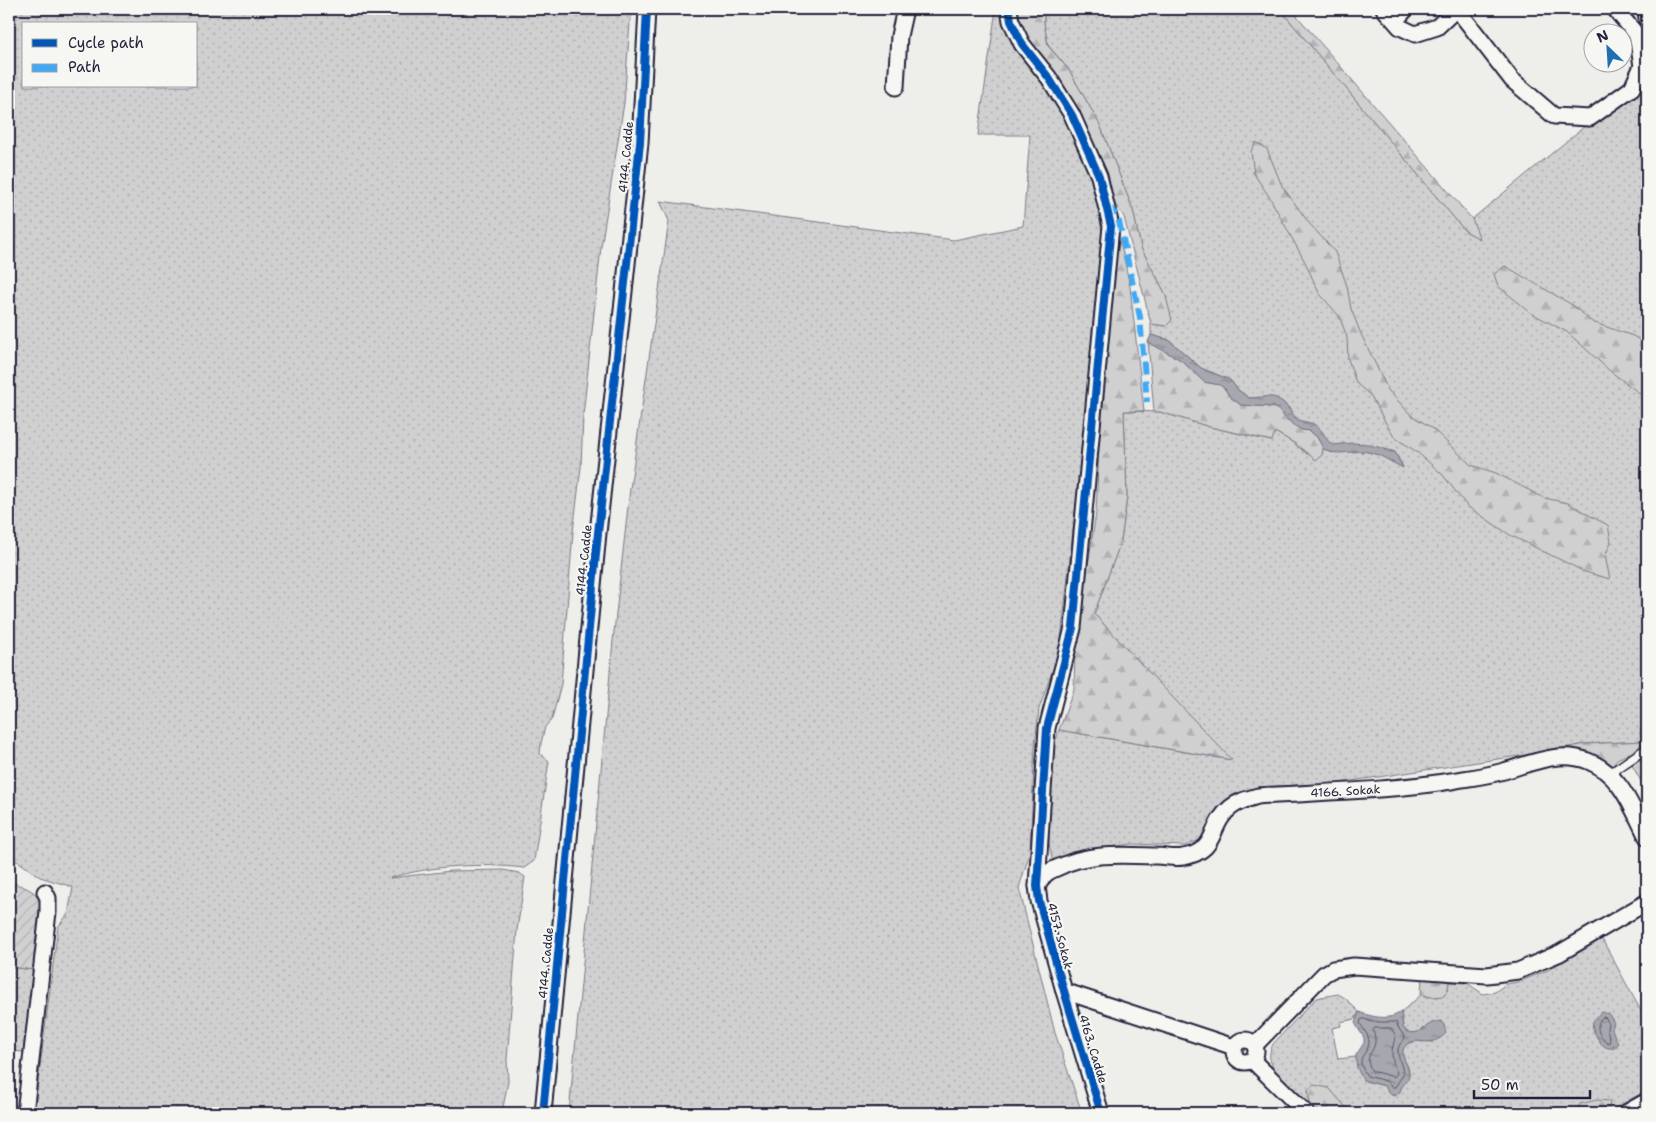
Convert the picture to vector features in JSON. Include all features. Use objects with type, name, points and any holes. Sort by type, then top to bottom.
[{"type":"street","name":"4144. Cadde","points":[[542,1113],[597,543],[640,143],[646,9]]},
{"type":"street","points":[[896,87],[899,36],[905,9]]},
{"type":"street","name":"4157. Sokak","points":[[1009,9],[1011,21],[1022,44],[1049,78],[1072,115],[1099,176],[1111,226],[1073,628],[1047,728],[1037,886],[1039,901],[1064,991]]},
{"type":"street","points":[[1384,9],[1400,27],[1415,34],[1437,27],[1456,9],[1512,80],[1554,116],[1590,118],[1632,88],[1642,66],[1647,44]]},
{"type":"street","points":[[1395,21],[1406,9]]},
{"type":"street","points":[[1615,9],[1637,35],[1642,66]]},
{"type":"street","points":[[1646,9],[1647,19]]},
{"type":"street","name":"4166. Sokak","points":[[1037,886],[1046,873],[1067,863],[1091,856],[1110,854],[1181,858],[1193,855],[1204,850],[1222,817],[1230,808],[1242,800],[1258,796],[1398,788],[1438,783],[1500,772],[1558,756],[1574,756],[1590,762],[1609,774],[1620,785],[1647,837]]},
{"type":"street","points":[[25,1113],[48,912],[48,898],[45,892]]},
{"type":"street","points":[[1254,1052],[1324,974],[1333,969],[1354,966],[1487,975],[1518,971],[1560,952],[1647,902]]},
{"type":"street","points":[[1064,991],[1234,1047],[1239,1041],[1250,1040],[1254,1052],[1306,1113]]},
{"type":"street","name":"4163. Cadde","points":[[1064,991],[1101,1113]]},
{"type":"street","points":[[1626,1113],[1647,1102]]},
{"type":"lane","points":[[1609,774],[1647,748]]},
{"type":"green space","points":[[9,9],[631,9],[624,103],[601,247],[583,416],[581,467],[573,532],[561,684],[552,719],[545,727],[541,743],[540,754],[549,761],[534,861],[524,868],[457,866],[423,870],[390,878],[451,871],[503,870],[519,873],[525,877],[517,930],[507,1060],[508,1081],[502,1113],[34,1113],[58,927],[68,914],[73,887],[40,877],[19,862],[9,859]]},
{"type":"green space","points":[[996,9],[1002,9],[1003,18],[1017,48],[1047,84],[1071,123],[1093,177],[1103,239],[1099,295],[1060,649],[1039,709],[1035,744],[1030,852],[1019,888],[1055,1033],[1082,1113],[569,1113],[613,641],[630,489],[669,221],[660,201],[954,240],[1023,226],[1030,135],[978,135]]},
{"type":"green space","points":[[1017,9],[1044,9],[1044,23],[1048,46],[1069,70],[1100,125],[1133,210],[1141,248],[1165,293],[1172,320],[1166,326],[1151,324],[1124,217],[1111,198],[1087,129],[1040,54],[1025,36]]},
{"type":"green space","points":[[1044,9],[1280,9],[1465,231],[1479,238],[1472,219],[1647,75],[1647,700],[1640,734],[1643,741],[1586,744],[1338,783],[1258,787],[1215,812],[1204,838],[1185,846],[1132,844],[1071,852],[1053,863],[1049,843],[1053,748],[1059,730],[1231,760],[1094,614],[1121,541],[1127,497],[1124,411],[1160,412],[1210,427],[1271,441],[1275,432],[1294,443],[1307,454],[1322,455],[1323,448],[1329,452],[1364,451],[1379,455],[1403,467],[1395,452],[1364,445],[1332,446],[1317,427],[1296,418],[1284,403],[1270,398],[1249,398],[1238,390],[1230,380],[1201,368],[1169,340],[1151,335],[1151,324],[1166,326],[1165,293],[1141,248],[1133,210],[1100,125],[1069,70],[1048,45],[1044,23]]},
{"type":"green space","points":[[1280,9],[1291,9],[1472,219],[1480,239],[1465,231]]},
{"type":"green space","points":[[1256,142],[1267,149],[1282,186],[1309,223],[1335,252],[1347,286],[1351,309],[1388,390],[1411,415],[1432,428],[1471,465],[1496,473],[1544,498],[1568,503],[1608,525],[1611,542],[1605,556],[1610,579],[1585,572],[1510,535],[1467,506],[1442,474],[1417,452],[1394,437],[1371,396],[1356,383],[1348,359],[1347,337],[1339,316],[1319,293],[1305,262],[1270,198],[1254,174],[1251,151]]},
{"type":"green space","points":[[1117,225],[1130,287],[1144,411],[1124,411],[1127,497],[1121,541],[1094,614],[1232,760],[1059,730],[1074,689],[1075,651],[1096,513],[1100,422],[1110,324]]},
{"type":"green space","points":[[1505,266],[1574,306],[1592,322],[1633,336],[1647,345],[1647,399],[1610,371],[1567,332],[1531,313],[1498,286],[1494,274]]},
{"type":"green space","points":[[1148,342],[1181,360],[1204,382],[1220,385],[1230,397],[1241,405],[1273,407],[1280,411],[1285,418],[1302,430],[1310,431],[1317,437],[1323,448],[1322,455],[1316,460],[1294,443],[1275,432],[1272,441],[1154,412]]},
{"type":"green space","points":[[1643,741],[1640,749],[1617,759],[1612,768],[1601,757],[1564,748],[1586,744]]},
{"type":"green space","points":[[1647,755],[1647,792],[1632,765]]},
{"type":"green space","points":[[9,881],[31,890],[40,900],[34,970],[9,967]]},
{"type":"green space","points":[[1602,939],[1647,1022],[1647,1090],[1606,1113],[1351,1113],[1340,1103],[1308,1090],[1310,1103],[1281,1077],[1272,1065],[1270,1051],[1273,1044],[1316,998],[1338,994],[1345,998],[1359,1012],[1355,1019],[1340,1022],[1341,1026],[1332,1028],[1338,1059],[1356,1057],[1365,1081],[1385,1086],[1391,1095],[1395,1096],[1409,1075],[1403,1057],[1404,1047],[1412,1042],[1432,1042],[1425,1028],[1419,1032],[1412,1033],[1407,1032],[1403,1027],[1401,1012],[1421,995],[1432,997],[1448,989],[1449,982],[1467,983],[1483,994],[1495,992],[1506,984],[1518,982],[1546,971]]},
{"type":"green space","points":[[9,967],[34,970],[25,1052],[9,1051]]},
{"type":"green space","points":[[1422,977],[1449,982],[1444,996],[1432,997],[1421,995]]},
{"type":"green space","points":[[1314,1085],[1329,1088],[1351,1113],[1321,1113],[1310,1103],[1308,1090]]},
{"type":"green space","points":[[1597,1100],[1610,1101],[1609,1108],[1598,1113],[1578,1113],[1580,1104]]},
{"type":"water","points":[[1151,335],[1169,340],[1201,368],[1230,380],[1238,390],[1249,398],[1276,398],[1285,404],[1296,418],[1318,427],[1332,445],[1367,444],[1395,452],[1403,468],[1379,455],[1364,451],[1329,452],[1323,448],[1317,437],[1310,431],[1302,430],[1293,425],[1280,411],[1273,407],[1241,405],[1230,397],[1220,385],[1204,382],[1181,360],[1148,342]]},
{"type":"water","points":[[1359,1012],[1375,1017],[1386,1017],[1401,1012],[1403,1027],[1407,1032],[1411,1033],[1418,1032],[1436,1022],[1441,1021],[1444,1025],[1446,1033],[1435,1041],[1414,1041],[1406,1045],[1403,1056],[1409,1075],[1400,1092],[1395,1096],[1388,1092],[1385,1086],[1363,1080],[1357,1068],[1356,1055],[1364,1043],[1364,1038],[1355,1023]]},
{"type":"water","points":[[1602,1012],[1609,1014],[1614,1023],[1612,1029],[1618,1044],[1615,1048],[1603,1045],[1594,1031],[1593,1021]]},
{"type":"marked path","points":[[1108,206],[1118,217],[1140,317],[1147,402]]},
{"type":"cycle path","points":[[543,1113],[598,533],[640,143],[647,9]]},
{"type":"cycle path","points":[[1009,9],[1011,21],[1022,44],[1049,78],[1072,115],[1099,176],[1111,226],[1073,628],[1047,728],[1037,886],[1039,901],[1064,991],[1101,1113]]}]
